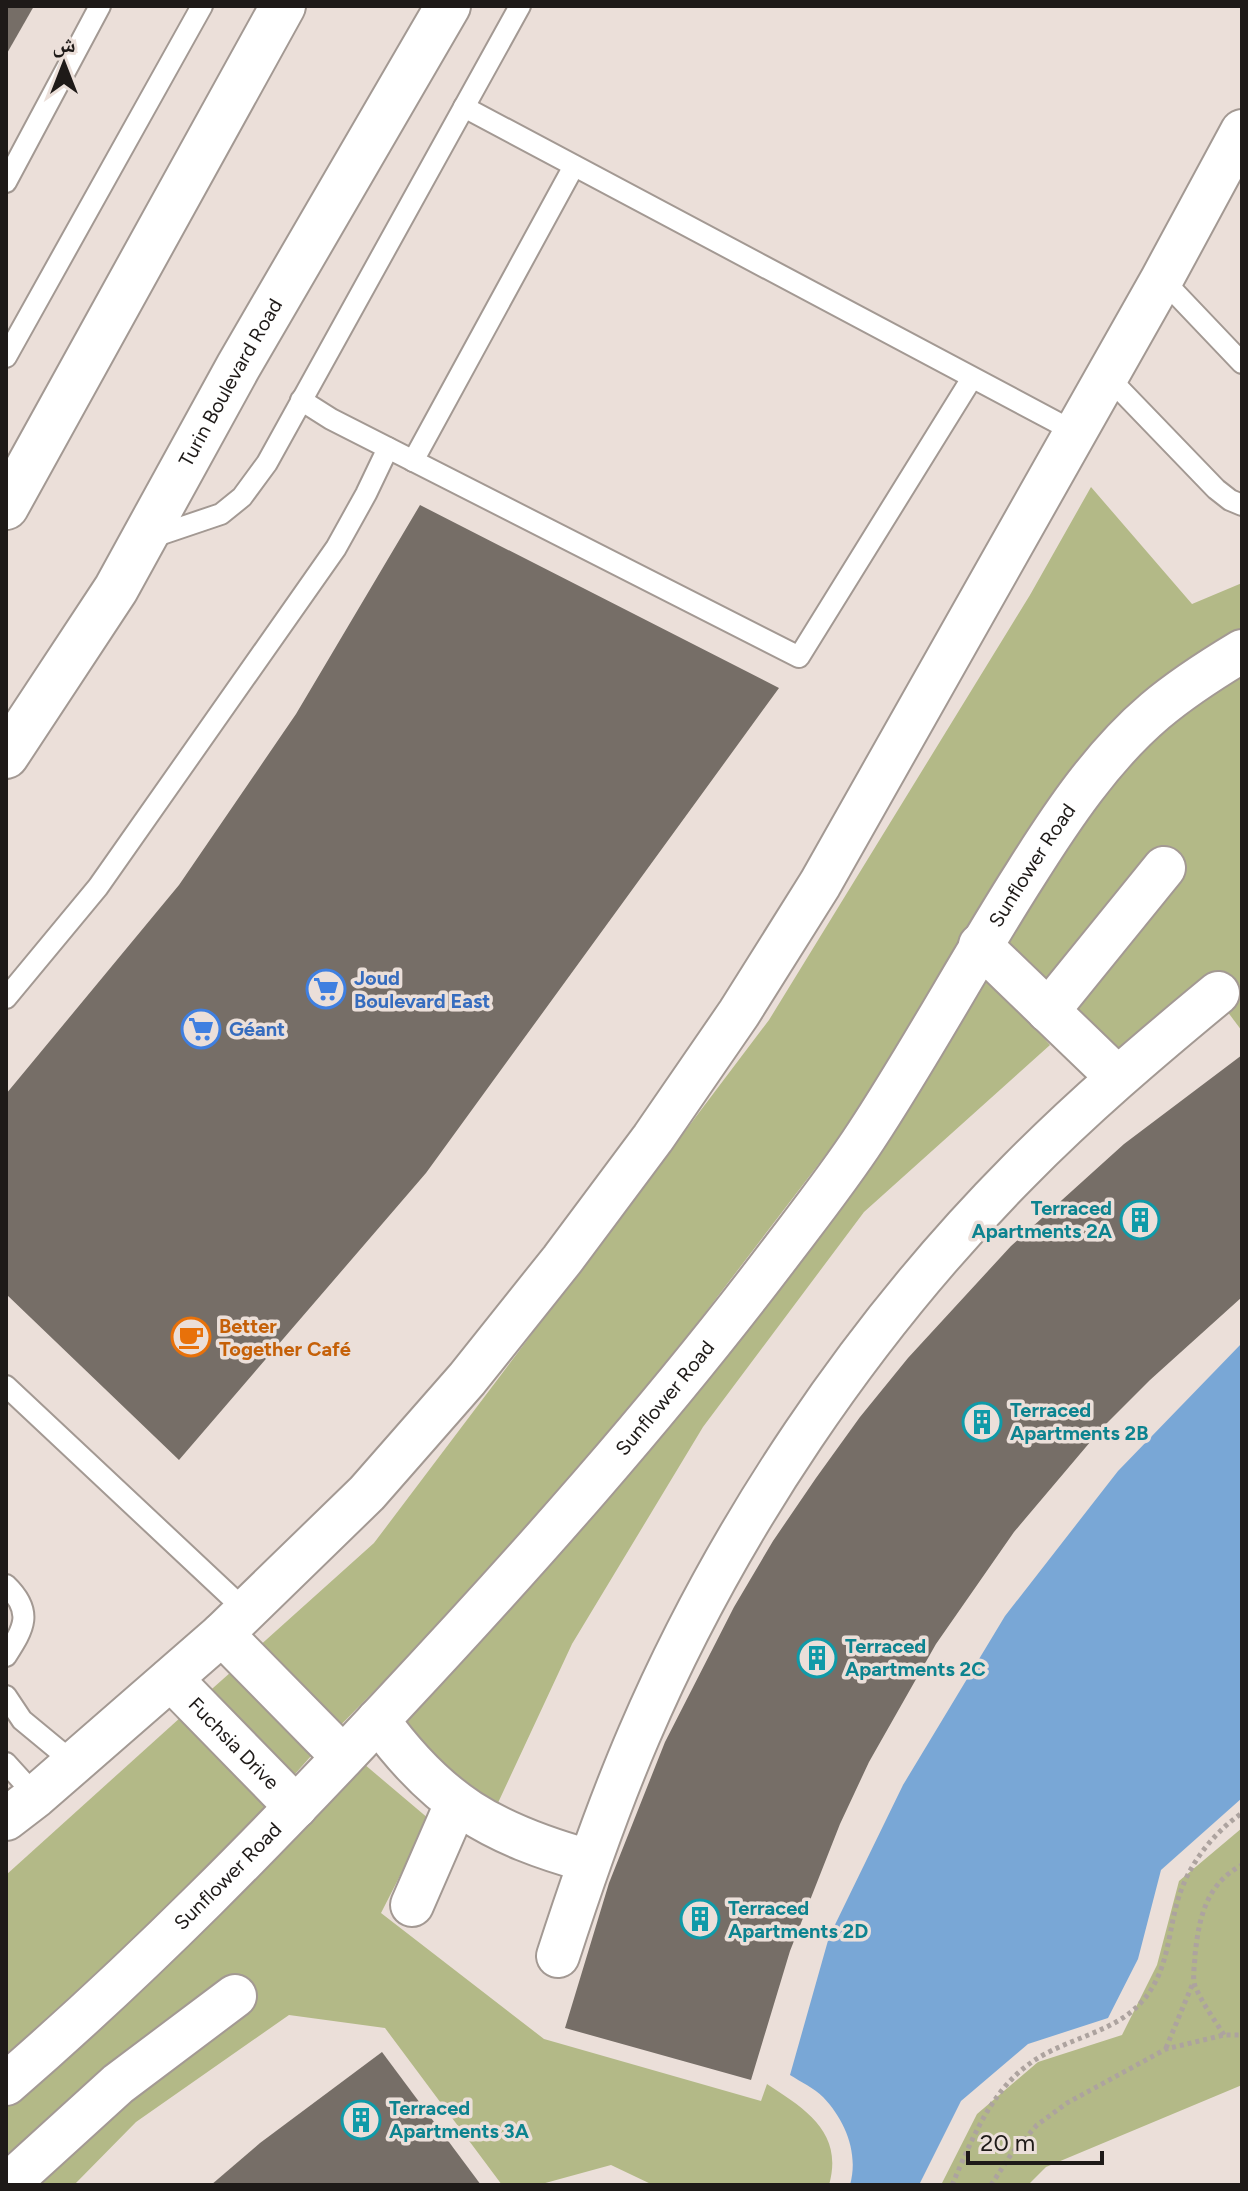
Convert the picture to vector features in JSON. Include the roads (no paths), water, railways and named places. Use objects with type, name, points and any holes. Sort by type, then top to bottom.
[{"type":"main road","points":[[6,507],[283,6]]},
{"type":"main road","name":"Turin Boulevard Road","points":[[6,756],[116,589],[238,367],[448,6]]},
{"type":"street","points":[[21,1808],[234,1623],[367,1493],[467,1379],[562,1260],[653,1138],[739,1013],[820,884],[1162,279],[1242,131]]},
{"type":"street","name":"Sunflower Road","points":[[6,2084],[150,1954],[296,1807],[583,1495],[681,1379],[865,1137],[980,945],[1051,834],[1098,769],[1154,711],[1242,651]]},
{"type":"street","points":[[1048,1011],[1164,868]]},
{"type":"street","points":[[980,945],[1117,1077]]},
{"type":"street","points":[[558,1956],[589,1861],[640,1734],[699,1611],[767,1493],[843,1380],[927,1273],[998,1194],[1117,1077],[1218,993]]},
{"type":"street","points":[[234,1623],[343,1757]]},
{"type":"street","name":"Fuchsia Drive","points":[[171,1679],[296,1807]]},
{"type":"street","points":[[378,1720],[418,1770],[456,1804],[495,1828],[538,1847],[589,1861]]},
{"type":"street","points":[[412,1905],[456,1804]]},
{"type":"street","points":[[7,2185],[118,2084],[235,1996]]},
{"type":"lane","points":[[6,182],[100,6]]},
{"type":"lane","points":[[10,346],[202,6]]},
{"type":"lane","points":[[142,540],[221,514],[242,497],[267,463],[520,6]]},
{"type":"lane","points":[[464,107],[1075,432]]},
{"type":"lane","points":[[413,461],[574,166]]},
{"type":"lane","points":[[1162,279],[1242,363]]},
{"type":"lane","points":[[1107,376],[1216,489],[1242,505]]},
{"type":"lane","points":[[301,400],[331,419],[799,657],[972,378]]},
{"type":"lane","points":[[6,998],[107,875],[336,548],[388,448]]},
{"type":"lane","points":[[6,1386],[234,1623]]},
{"type":"lane","points":[[6,1585],[20,1600],[24,1613],[23,1625],[6,1656]]},
{"type":"lane","points":[[6,1696],[22,1720],[74,1763]]},
{"type":"lane","points":[[6,1763],[21,1808]]},
{"type":"water","points":[[1242,1343],[1242,1798],[1161,1870],[1138,1959],[1108,2018],[1028,2044],[961,2101],[919,2185],[850,2185],[851,2149],[838,2116],[823,2097],[790,2075],[829,1937],[903,1785],[1005,1616],[1118,1471]]},
{"type":"place","name":"Joud Boulevard East","points":[[326,989]]},
{"type":"place","name":"Géant","points":[[201,1029]]},
{"type":"place","name":"Terraced Apartments 2A","points":[[1140,1220]]},
{"type":"place","name":"Better Together Café","points":[[191,1337]]},
{"type":"place","name":"Terraced Apartments 2B","points":[[982,1422]]},
{"type":"place","name":"Terraced Apartments 2C","points":[[817,1658]]},
{"type":"place","name":"Terraced Apartments 2D","points":[[700,1919]]},
{"type":"place","name":"Terraced Apartments 3A","points":[[361,2120]]}]
